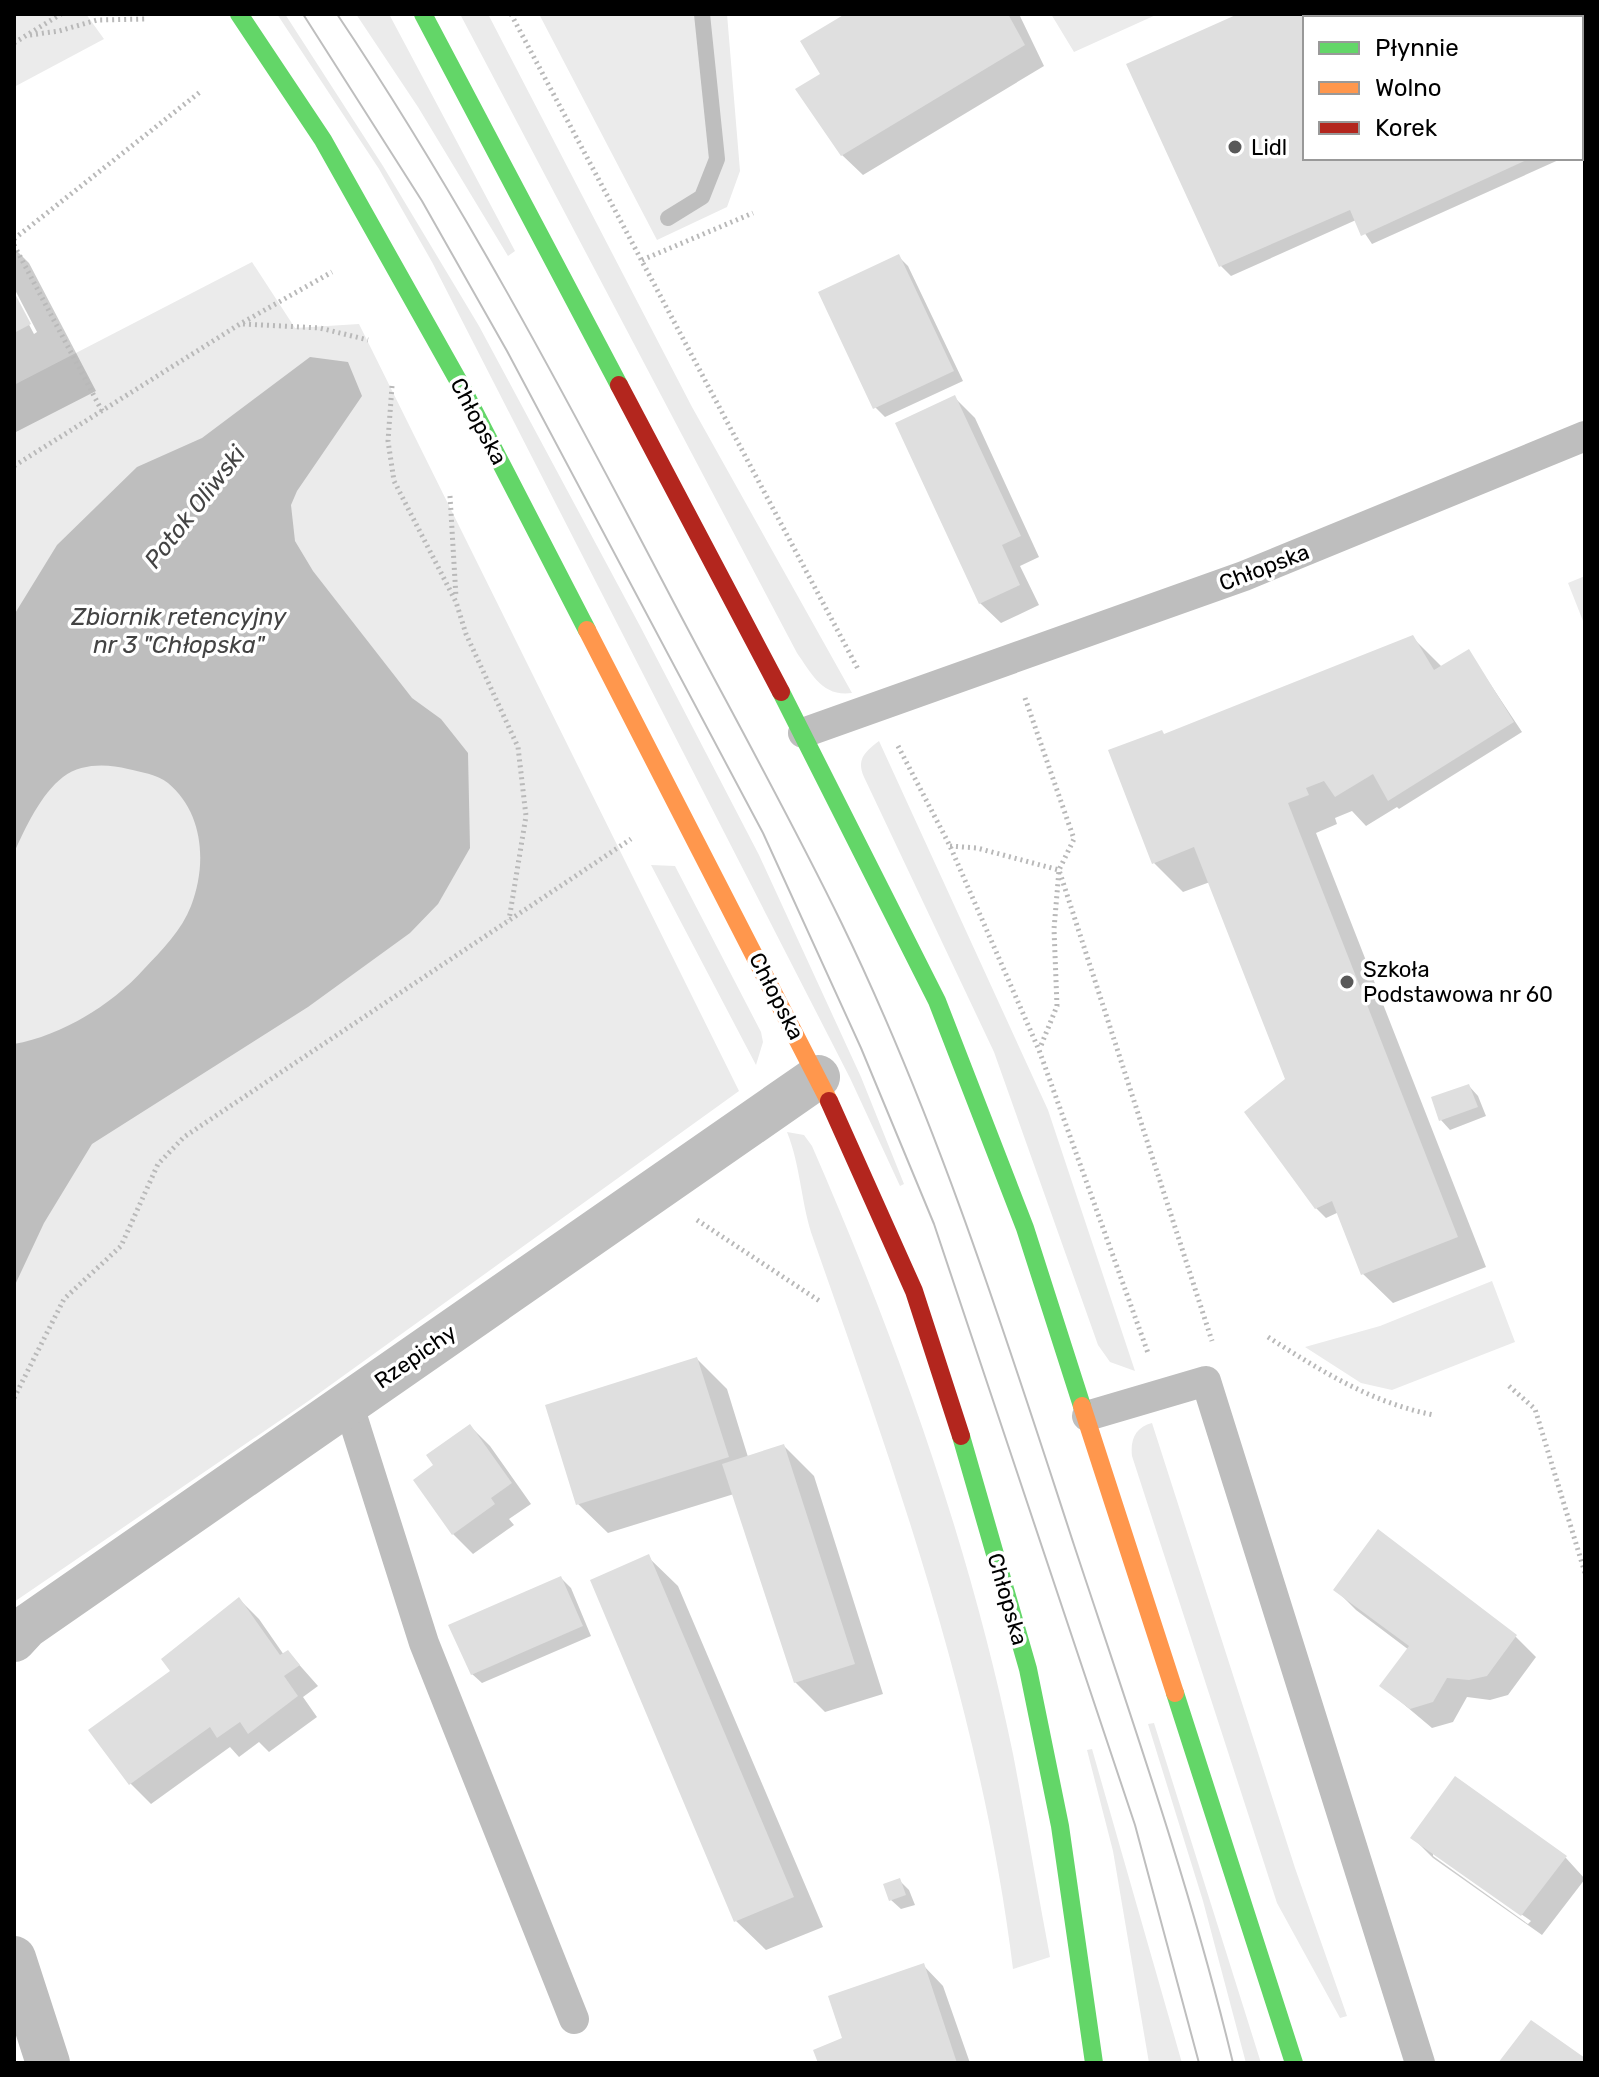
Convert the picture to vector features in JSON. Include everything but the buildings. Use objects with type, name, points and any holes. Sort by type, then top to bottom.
[{"type":"main road","name":"Chłopska","points":[[239,14],[323,140],[459,382],[818,1077],[914,1291],[950,1398],[1028,1669],[1060,1826],[1094,2063]]},
{"type":"main road","points":[[423,14],[803,733],[937,1001],[1025,1228],[1294,2063]]},
{"type":"street","name":"Rzepichy","points":[[14,1640],[26,1627],[818,1077]]},
{"type":"street","points":[[14,1958],[48,2063]]},
{"type":"lane","name":"Chłopska","points":[[803,733],[1244,576],[1585,436]]},
{"type":"lane","points":[[1087,1416],[1206,1381],[1420,2063]]},
{"type":"lane","points":[[348,1403],[424,1643],[574,2019]]},
{"type":"path","points":[[14,43],[61,14]]},
{"type":"path","points":[[511,14],[864,681]]},
{"type":"path","points":[[30,35],[59,31],[97,20],[147,19]]},
{"type":"path","points":[[102,411],[14,242],[200,92]]},
{"type":"path","points":[[642,260],[753,213]]},
{"type":"path","points":[[14,466],[240,324],[332,272]]},
{"type":"path","points":[[240,324],[320,328],[368,340]]},
{"type":"path","points":[[392,386],[388,441],[394,481],[456,602],[472,648],[518,747],[524,774],[526,816],[509,921]]},
{"type":"path","points":[[450,496],[456,602]]},
{"type":"path","points":[[1011,659],[1074,839],[1059,870],[1054,929],[1057,1006],[1039,1050]]},
{"type":"path","points":[[897,743],[950,846],[1039,1050],[1148,1355]]},
{"type":"path","points":[[14,1398],[64,1299],[121,1246],[158,1164],[184,1137],[631,839]]},
{"type":"path","points":[[653,1191],[821,1302]]},
{"type":"path","points":[[1268,1337],[1362,1393],[1406,1409],[1434,1415]]},
{"type":"path","points":[[1509,1386],[1535,1409],[1585,1573]]},
{"type":"shaded area","points":[[14,14],[86,14],[104,39],[14,87]]},
{"type":"shaded area","points":[[277,14],[285,14],[383,166],[479,326],[640,626],[759,855],[861,1077],[904,1184],[900,1186],[850,1078],[432,262],[379,169]]},
{"type":"shaded area","points":[[356,14],[389,14],[515,251],[508,256],[418,107]]},
{"type":"shaded area","points":[[460,14],[488,14],[692,407],[852,693],[825,688],[797,653]]},
{"type":"shaded area","points":[[539,14],[727,14],[740,171],[727,207],[657,240]]},
{"type":"shaded area","points":[[1051,14],[1158,14],[1074,52]]},
{"type":"shaded area","points":[[252,262],[295,328],[359,324],[739,1091],[307,1402],[14,1602],[14,385]]},
{"type":"shaded area","points":[[1585,576],[1585,626],[1568,583]]},
{"type":"shaded area","points":[[879,741],[1048,1110],[1135,1371],[1110,1362],[1098,1345],[994,1052],[864,777],[861,765],[863,756]]},
{"type":"shaded area","points":[[651,865],[675,866],[761,1032],[763,1042],[756,1065]]},
{"type":"shaded area","points":[[787,1132],[804,1135],[812,1146],[873,1294],[928,1445],[975,1598],[1013,1754],[1050,1957],[1013,1969],[999,1875],[958,1690],[905,1508],[809,1225]]},
{"type":"shaded area","points":[[1492,1281],[1515,1342],[1392,1390],[1361,1383],[1305,1347],[1380,1326]]},
{"type":"shaded area","points":[[1152,1423],[1295,1868],[1347,2016],[1340,2018],[1277,1903],[1132,1456],[1135,1435],[1142,1427]]},
{"type":"shaded area","points":[[1154,1723],[1261,2063],[1246,2063],[1203,1901],[1148,1724]]},
{"type":"shaded area","points":[[1092,1749],[1182,2063],[1149,2063],[1113,1851],[1087,1750]]},
{"type":"water","name":"Zbiornik retencyjny nr 3 \"Chłopska\"","points":[[310,357],[348,362],[362,396],[297,491],[291,505],[295,541],[313,571],[412,698],[441,719],[468,753],[470,848],[438,904],[410,933],[308,1007],[92,1144],[44,1223],[14,1287],[14,1044],[50,1034],[85,1017],[131,982],[170,940],[187,915],[196,890],[200,857],[199,840],[189,809],[168,783],[148,774],[103,766],[70,772],[55,784],[34,812],[14,853],[14,615],[57,545],[137,467],[202,438]]},
{"type":"waterway","name":"Potok Oliwski","points":[[668,218],[702,197],[717,159],[702,14]]},
{"type":"tram line","points":[[303,14],[422,201],[507,351],[763,833],[861,1048],[934,1224],[1135,1825],[1199,2063]]},
{"type":"tram line","points":[[337,14],[467,222],[547,365],[798,836],[876,998],[939,1151],[1022,1387],[1159,1803],[1233,2063]]},
{"type":"traffic: fast","points":[[239,14],[323,140],[459,382],[587,630]]},
{"type":"traffic: fast","points":[[423,14],[619,385]]},
{"type":"traffic: fast","points":[[781,692],[937,1001],[1025,1228],[1082,1406]]},
{"type":"traffic: fast","points":[[961,1436],[1028,1669],[1060,1826],[1094,2063]]},
{"type":"traffic: fast","points":[[1175,1693],[1294,2063]]},
{"type":"traffic: slow","points":[[587,630],[829,1101]]},
{"type":"traffic: slow","points":[[1082,1406],[1175,1693]]},
{"type":"traffic: jam","points":[[619,385],[781,692]]},
{"type":"traffic: jam","points":[[829,1101],[914,1291],[961,1436]]},
{"type":"place","name":"Lidl","points":[[1235,147]]},
{"type":"place","name":"Szkoła Podstawowa nr 60","points":[[1347,982]]}]
